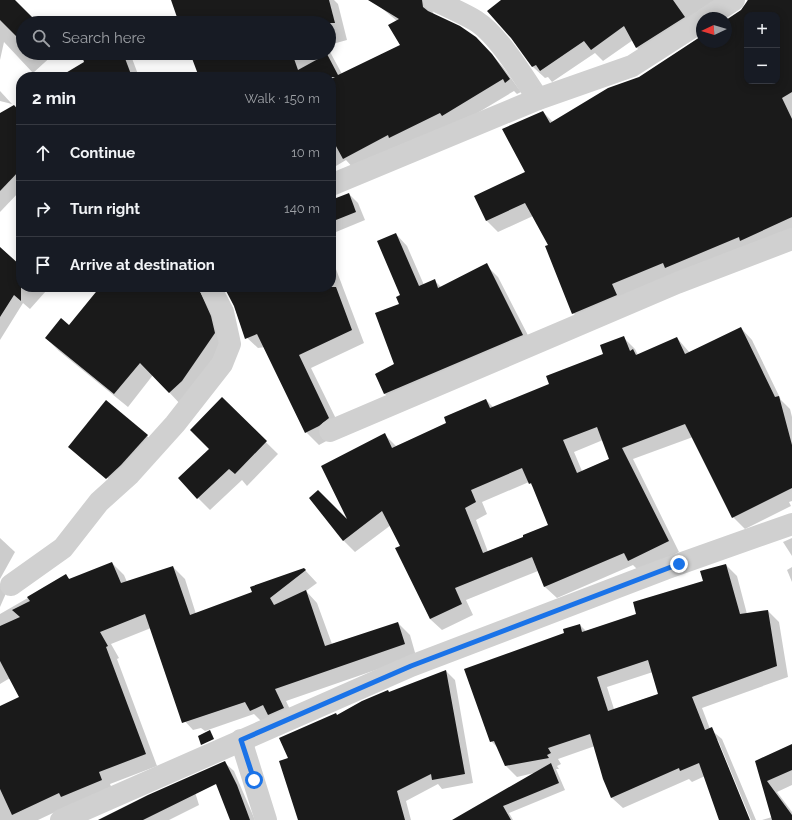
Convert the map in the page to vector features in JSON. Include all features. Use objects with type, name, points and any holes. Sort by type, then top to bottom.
[{"type":"street","points":[[434,0],[477,22],[496,40],[519,70],[538,99]]},
{"type":"street","points":[[715,12],[734,0]]},
{"type":"street","points":[[336,183],[538,99],[632,66],[696,24]]},
{"type":"street","points":[[330,431],[677,283],[792,240]]},
{"type":"street","points":[[11,585],[63,548],[99,502],[130,474],[170,429],[222,364],[230,344],[223,312],[213,292]]},
{"type":"street","points":[[61,820],[411,666],[665,569],[792,524]]},
{"type":"street","points":[[241,740],[266,820]]},
{"type":"building","points":[[0,0],[15,0],[31,16],[16,16],[16,36],[0,20]]},
{"type":"building","points":[[171,0],[329,0],[333,16],[177,16]]},
{"type":"building","points":[[368,0],[422,0],[423,7],[428,11],[460,26],[476,37],[492,54],[510,79],[505,83],[503,79],[442,116],[440,113],[389,138],[388,135],[343,159],[336,146],[336,72],[197,72],[193,60],[294,60],[298,70],[316,60],[330,60],[338,75],[400,45],[388,25],[399,19]]},
{"type":"building","points":[[501,0],[673,0],[685,17],[636,48],[624,26],[591,50],[584,41],[540,71],[536,65],[532,67],[511,38],[487,11]]},
{"type":"building","points":[[748,0],[792,0],[792,92],[782,98],[792,119],[792,217],[740,241],[739,237],[665,268],[663,263],[612,284],[617,295],[572,314],[545,246],[548,245],[525,203],[486,221],[474,196],[525,172],[502,129],[543,111],[550,123],[608,88],[639,77],[696,40],[696,48],[732,48],[732,16],[741,10]]},
{"type":"building","points":[[83,60],[126,60],[130,72],[67,72],[84,62]]},
{"type":"building","points":[[14,105],[16,107],[16,174],[0,191],[0,113]]},
{"type":"building","points":[[349,193],[356,212],[336,220],[336,198]]},
{"type":"building","points":[[396,233],[419,286],[435,279],[438,288],[487,263],[523,335],[384,394],[375,374],[394,364],[375,313],[399,304],[396,297],[400,295],[377,241]]},
{"type":"building","points":[[0,247],[16,261],[16,292],[21,292],[21,301],[14,295],[0,317]]},
{"type":"building","points":[[336,287],[352,330],[299,355],[329,418],[319,426],[305,433],[257,334],[245,339],[234,306],[227,292],[336,292]]},
{"type":"building","points":[[96,292],[200,292],[211,316],[215,333],[182,381],[169,393],[140,363],[114,394],[45,338],[61,318],[69,325]]},
{"type":"building","points":[[741,327],[775,397],[779,396],[792,445],[792,488],[732,518],[685,424],[622,448],[669,541],[628,561],[624,553],[544,587],[532,557],[455,588],[462,604],[430,619],[395,548],[400,546],[382,511],[343,541],[309,498],[318,490],[347,519],[321,466],[385,433],[392,448],[446,423],[444,417],[486,399],[490,408],[549,384],[546,376],[603,354],[600,345],[624,336],[630,351],[633,349],[636,355],[677,337],[685,354]],"holes":[[[597,427],[609,459],[577,473],[563,440]],[[522,468],[529,484],[531,483],[548,525],[483,553],[465,508],[476,502],[471,490]]]},
{"type":"building","points":[[222,397],[267,441],[235,474],[229,469],[197,499],[178,478],[209,449],[190,430]]},
{"type":"building","points":[[106,400],[148,435],[106,479],[68,447]]},
{"type":"building","points":[[112,562],[121,583],[173,566],[190,615],[252,592],[250,587],[304,568],[306,570],[270,598],[274,605],[306,590],[325,646],[398,622],[405,644],[275,689],[284,708],[268,715],[263,705],[250,711],[245,702],[182,723],[145,614],[100,632],[108,646],[106,647],[146,754],[99,772],[102,780],[61,797],[59,793],[12,815],[0,789],[0,706],[19,697],[0,661],[0,626],[20,617],[12,610],[30,601],[27,597],[66,574],[69,579]]},
{"type":"building","points":[[726,564],[740,614],[768,610],[777,666],[692,697],[705,730],[712,727],[750,820],[719,820],[699,763],[680,771],[679,768],[611,798],[603,779],[590,734],[548,748],[551,753],[547,755],[549,758],[505,766],[494,741],[490,742],[464,669],[564,633],[563,629],[580,624],[582,632],[636,614],[633,602],[703,581],[700,571]],"holes":[[[648,660],[658,694],[608,711],[597,677]]]},
{"type":"building","points":[[446,670],[465,774],[432,780],[431,774],[397,791],[405,820],[298,820],[279,761],[288,758],[279,738],[336,713],[337,715],[362,701],[388,690],[389,692]]},
{"type":"building","points":[[210,730],[214,739],[201,745],[198,736]]},
{"type":"building","points":[[792,744],[792,770],[767,781],[792,815],[792,820],[772,820],[755,761]]},
{"type":"building","points":[[225,761],[237,785],[250,820],[230,820],[216,784],[143,820],[98,820],[148,795]]},
{"type":"building","points":[[551,763],[559,783],[503,806],[511,820],[452,820]]},
{"type":"route","points":[[254,780],[241,740],[411,666],[679,564]]}]
